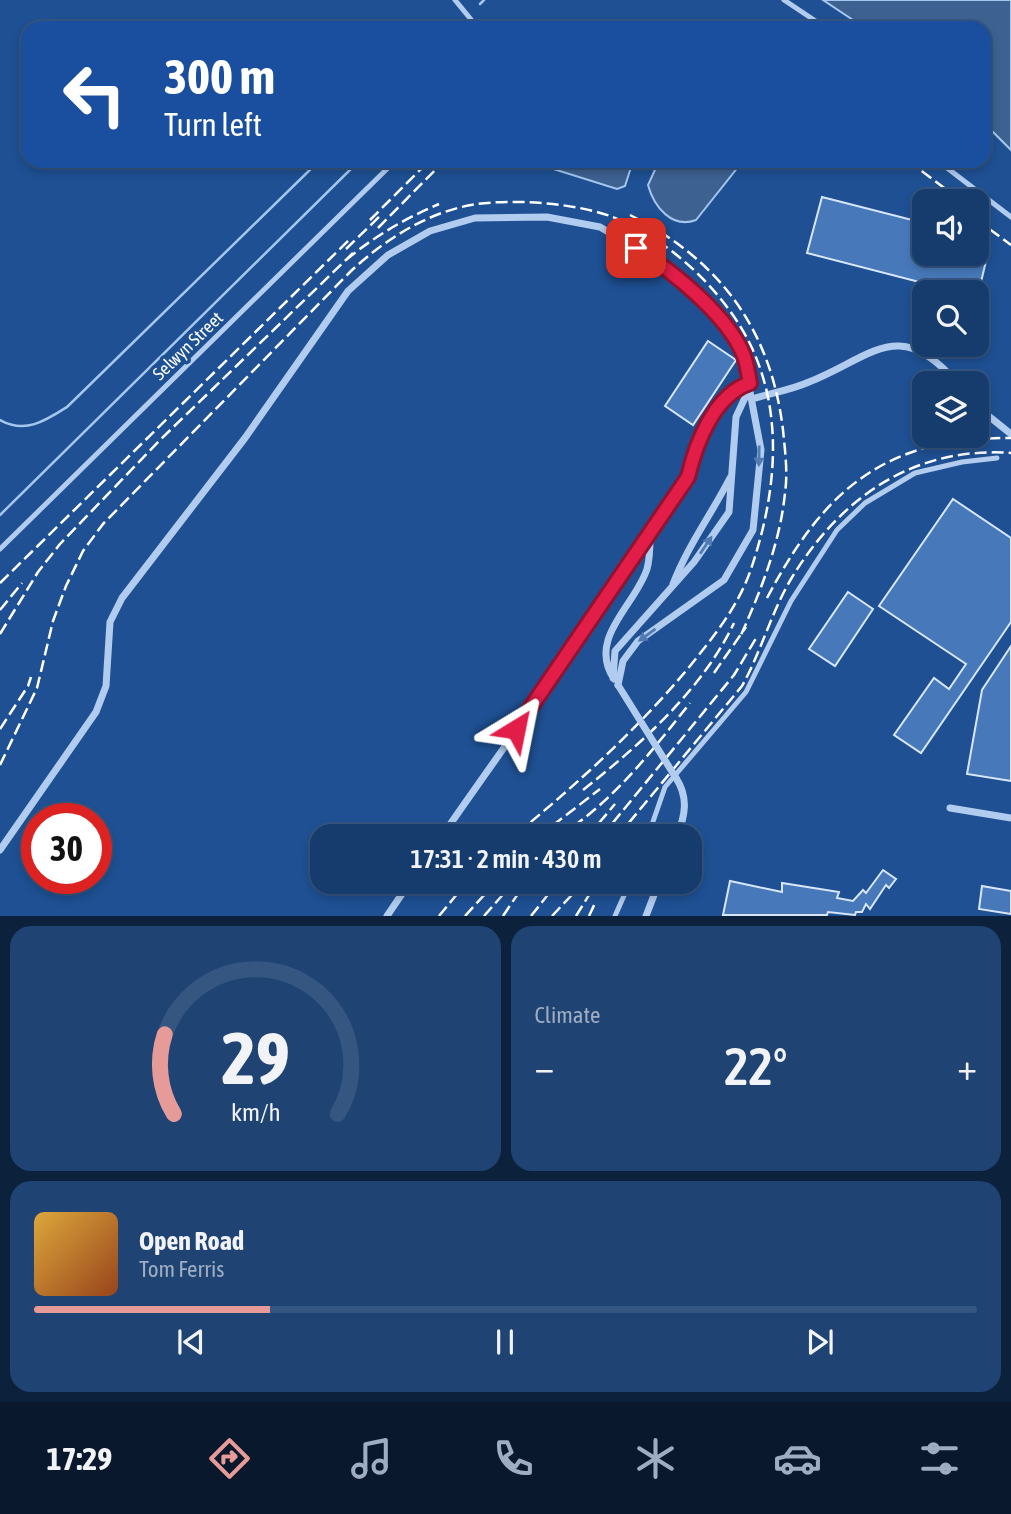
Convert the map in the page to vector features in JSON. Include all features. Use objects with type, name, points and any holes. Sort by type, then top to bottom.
[{"type":"street","points":[[0,850],[96,712],[106,686],[110,622],[122,598],[245,438],[348,291],[388,255],[430,231],[475,218],[547,217],[600,227],[654,259],[711,306],[743,355],[761,450],[753,530],[724,580],[638,641],[623,661],[618,685]]},
{"type":"street","points":[[752,399],[810,382],[870,350],[896,346],[910,348],[934,359],[946,371]]},
{"type":"street","points":[[450,824],[650,536],[688,477],[695,446],[723,402],[739,386],[750,386]]},
{"type":"street","points":[[613,678],[615,651],[695,562],[729,512],[736,417],[750,386]]},
{"type":"street","points":[[989,416],[1011,434]]},
{"type":"street","points":[[672,588],[685,553],[713,511],[732,474]]},
{"type":"street","points":[[650,536],[647,571],[608,638],[603,658],[683,789],[686,802],[680,824]]},
{"type":"street","points":[[950,808],[1011,818]]},
{"type":"street","points":[[387,915],[402,894]]},
{"type":"street","points":[[646,915],[654,894]]},
{"type":"lane","points":[[455,0],[472,21]]},
{"type":"lane","points":[[784,0],[816,21]]},
{"type":"lane","name":"Selwyn Street","points":[[0,549],[388,168]]},
{"type":"lane","points":[[947,168],[1011,217]]},
{"type":"lane","points":[[652,824],[665,787],[746,692],[791,601],[837,530],[865,503],[915,473],[962,462],[998,458]]},
{"type":"lane","points":[[615,915],[625,894]]},
{"type":"water","points":[[823,0],[1011,0],[1011,150],[991,130],[991,21],[854,21]]},
{"type":"water","points":[[550,168],[631,168],[625,186],[617,189]]},
{"type":"water","points":[[656,168],[737,168],[696,220],[687,222],[672,219],[665,214],[659,208],[648,185]]},
{"type":"building","points":[[822,197],[912,220],[912,266],[985,266],[981,280],[912,280],[807,253]]},
{"type":"building","points":[[708,341],[736,360],[693,425],[665,406]]},
{"type":"building","points":[[953,499],[1011,538],[1011,622],[921,753],[894,735],[934,678],[949,689],[966,664],[879,606]]},
{"type":"building","points":[[848,592],[873,609],[835,666],[809,649]]},
{"type":"building","points":[[1011,646],[1011,781],[967,774],[982,690]]},
{"type":"building","points":[[883,870],[896,879],[889,888],[886,885],[870,909],[866,904],[862,912],[856,912],[855,915],[828,912],[827,915],[723,915],[730,881],[782,892],[782,883],[839,892],[837,898],[853,901],[863,890],[866,893]]},
{"type":"building","points":[[982,886],[1011,891],[1011,914],[979,909]]},
{"type":"waterway","points":[[480,4],[484,0]]},
{"type":"waterway","points":[[0,420],[26,426],[43,421],[67,407],[312,168]]},
{"type":"waterway","points":[[0,515],[352,168]]},
{"type":"railway","points":[[370,220],[422,168]]},
{"type":"railway","points":[[378,228],[437,168]]},
{"type":"railway","points":[[917,168],[946,189]]},
{"type":"railway","points":[[0,765],[37,688],[53,621],[83,551],[103,524],[352,270],[394,237],[442,213],[477,204],[509,202],[562,205],[610,216],[631,225],[673,252],[711,287],[741,327],[762,375],[769,403],[773,460],[766,516],[759,544],[745,585],[724,621],[670,690],[628,734],[528,824]]},
{"type":"railway","points":[[346,260],[390,229],[439,204]]},
{"type":"railway","points":[[346,249],[381,215]]},
{"type":"railway","points":[[630,215],[662,233],[715,276],[736,302],[753,330],[767,361],[777,394],[786,462],[782,512],[769,566],[741,635]]},
{"type":"railway","points":[[989,229],[1011,245]]},
{"type":"railway","points":[[0,583],[350,239]]},
{"type":"railway","points":[[0,634],[38,572],[60,544],[160,440],[353,253]]},
{"type":"railway","points":[[767,598],[811,527],[836,500],[863,477],[893,460],[927,447],[966,440],[1011,438]]},
{"type":"railway","points":[[628,824],[742,686],[791,579],[832,524],[856,502],[911,468],[942,458],[975,453],[1011,453]]},
{"type":"railway","points":[[0,610],[22,583]]},
{"type":"railway","points":[[583,790],[648,735],[687,693],[721,648],[734,623]]},
{"type":"railway","points":[[714,673],[746,627]]},
{"type":"railway","points":[[612,824],[734,675],[758,635]]},
{"type":"railway","points":[[0,729],[31,677]]},
{"type":"railway","points":[[577,824],[614,792],[646,758],[690,703]]},
{"type":"railway","points":[[555,824],[600,789]]},
{"type":"railway","points":[[598,824],[615,804]]},
{"type":"railway","points":[[439,916],[457,894]]},
{"type":"railway","points":[[465,916],[485,894]]},
{"type":"railway","points":[[484,916],[503,894]]},
{"type":"railway","points":[[503,916],[518,894]]},
{"type":"railway","points":[[531,916],[548,894]]},
{"type":"railway","points":[[552,916],[573,894]]},
{"type":"railway","points":[[576,916],[590,894]]},
{"type":"railway","points":[[589,916],[596,901]]},
{"type":"route","points":[[516,729],[688,477],[695,446],[723,402],[739,386],[750,383],[743,355],[711,306],[654,259],[636,248]]}]
